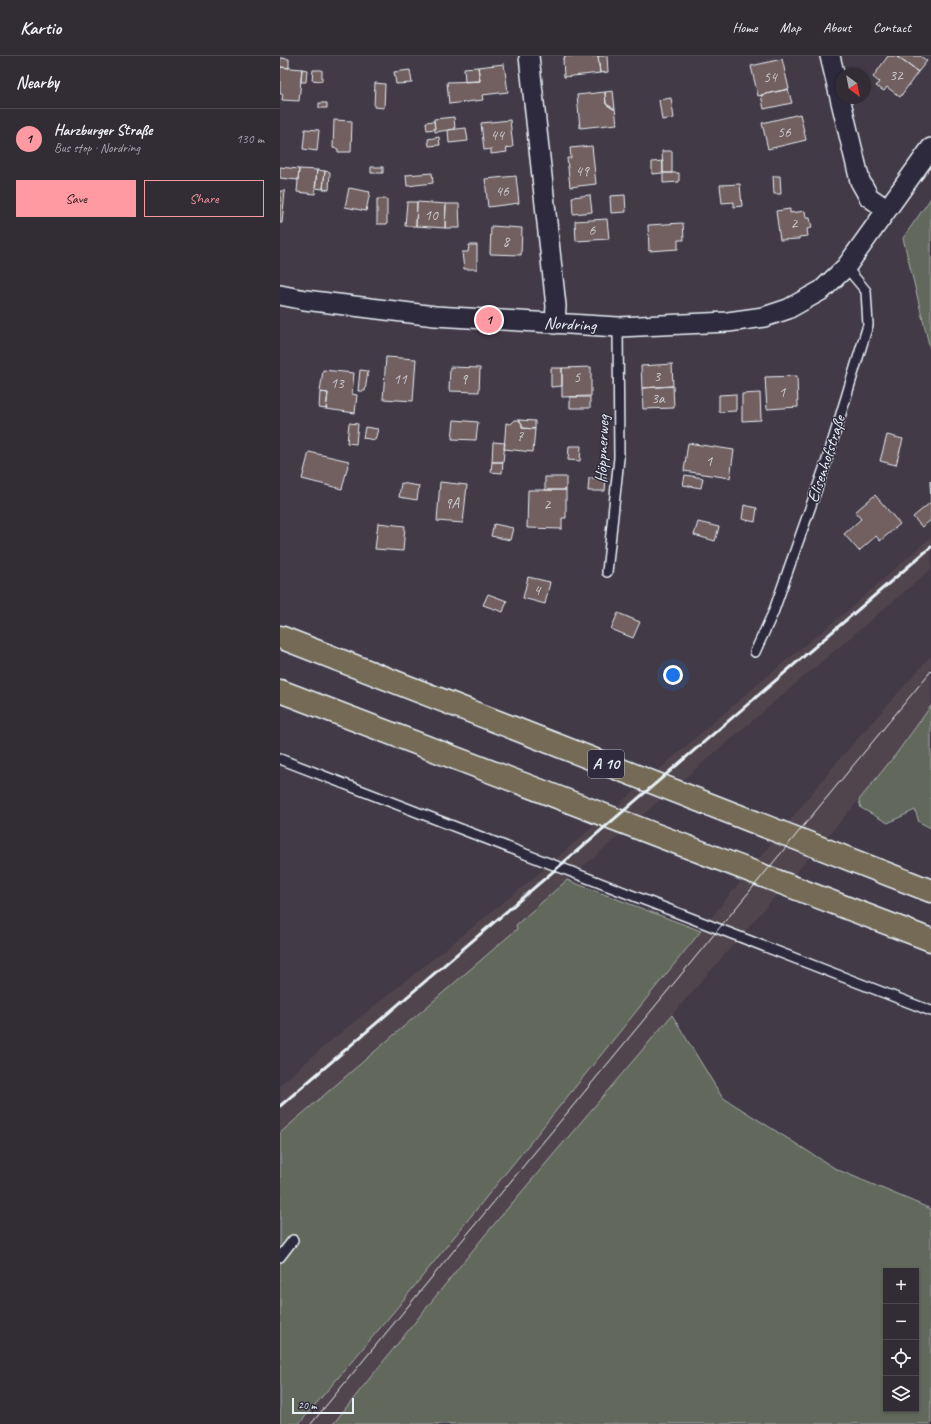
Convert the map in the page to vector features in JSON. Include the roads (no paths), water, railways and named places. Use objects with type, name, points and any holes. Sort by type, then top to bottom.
[{"type":"highway","name":"A 10","points":[[280,637],[931,891]]},
{"type":"highway","points":[[280,691],[931,940]]},
{"type":"street","points":[[529,56],[556,306],[555,324]]},
{"type":"street","points":[[830,56],[860,181],[869,197],[886,210]]},
{"type":"street","name":"Nordring","points":[[280,295],[305,300],[435,316],[618,327],[728,322],[764,317],[788,309],[822,290],[846,267],[931,148]]},
{"type":"lane","name":"Elisenhofstraße","points":[[755,652],[773,614],[826,463],[868,325],[866,291],[846,267]]},
{"type":"lane","name":"Höppnerweg","points":[[607,572],[620,458],[618,327]]},
{"type":"lane","points":[[280,759],[931,1011]]},
{"type":"lane","points":[[280,1257],[293,1240]]},
{"type":"tram line","points":[[311,1424],[931,671]]},
{"type":"railway","points":[[280,1106],[931,547]]},
{"type":"place","name":"Harzburger Straße","points":[[489,320]]}]
